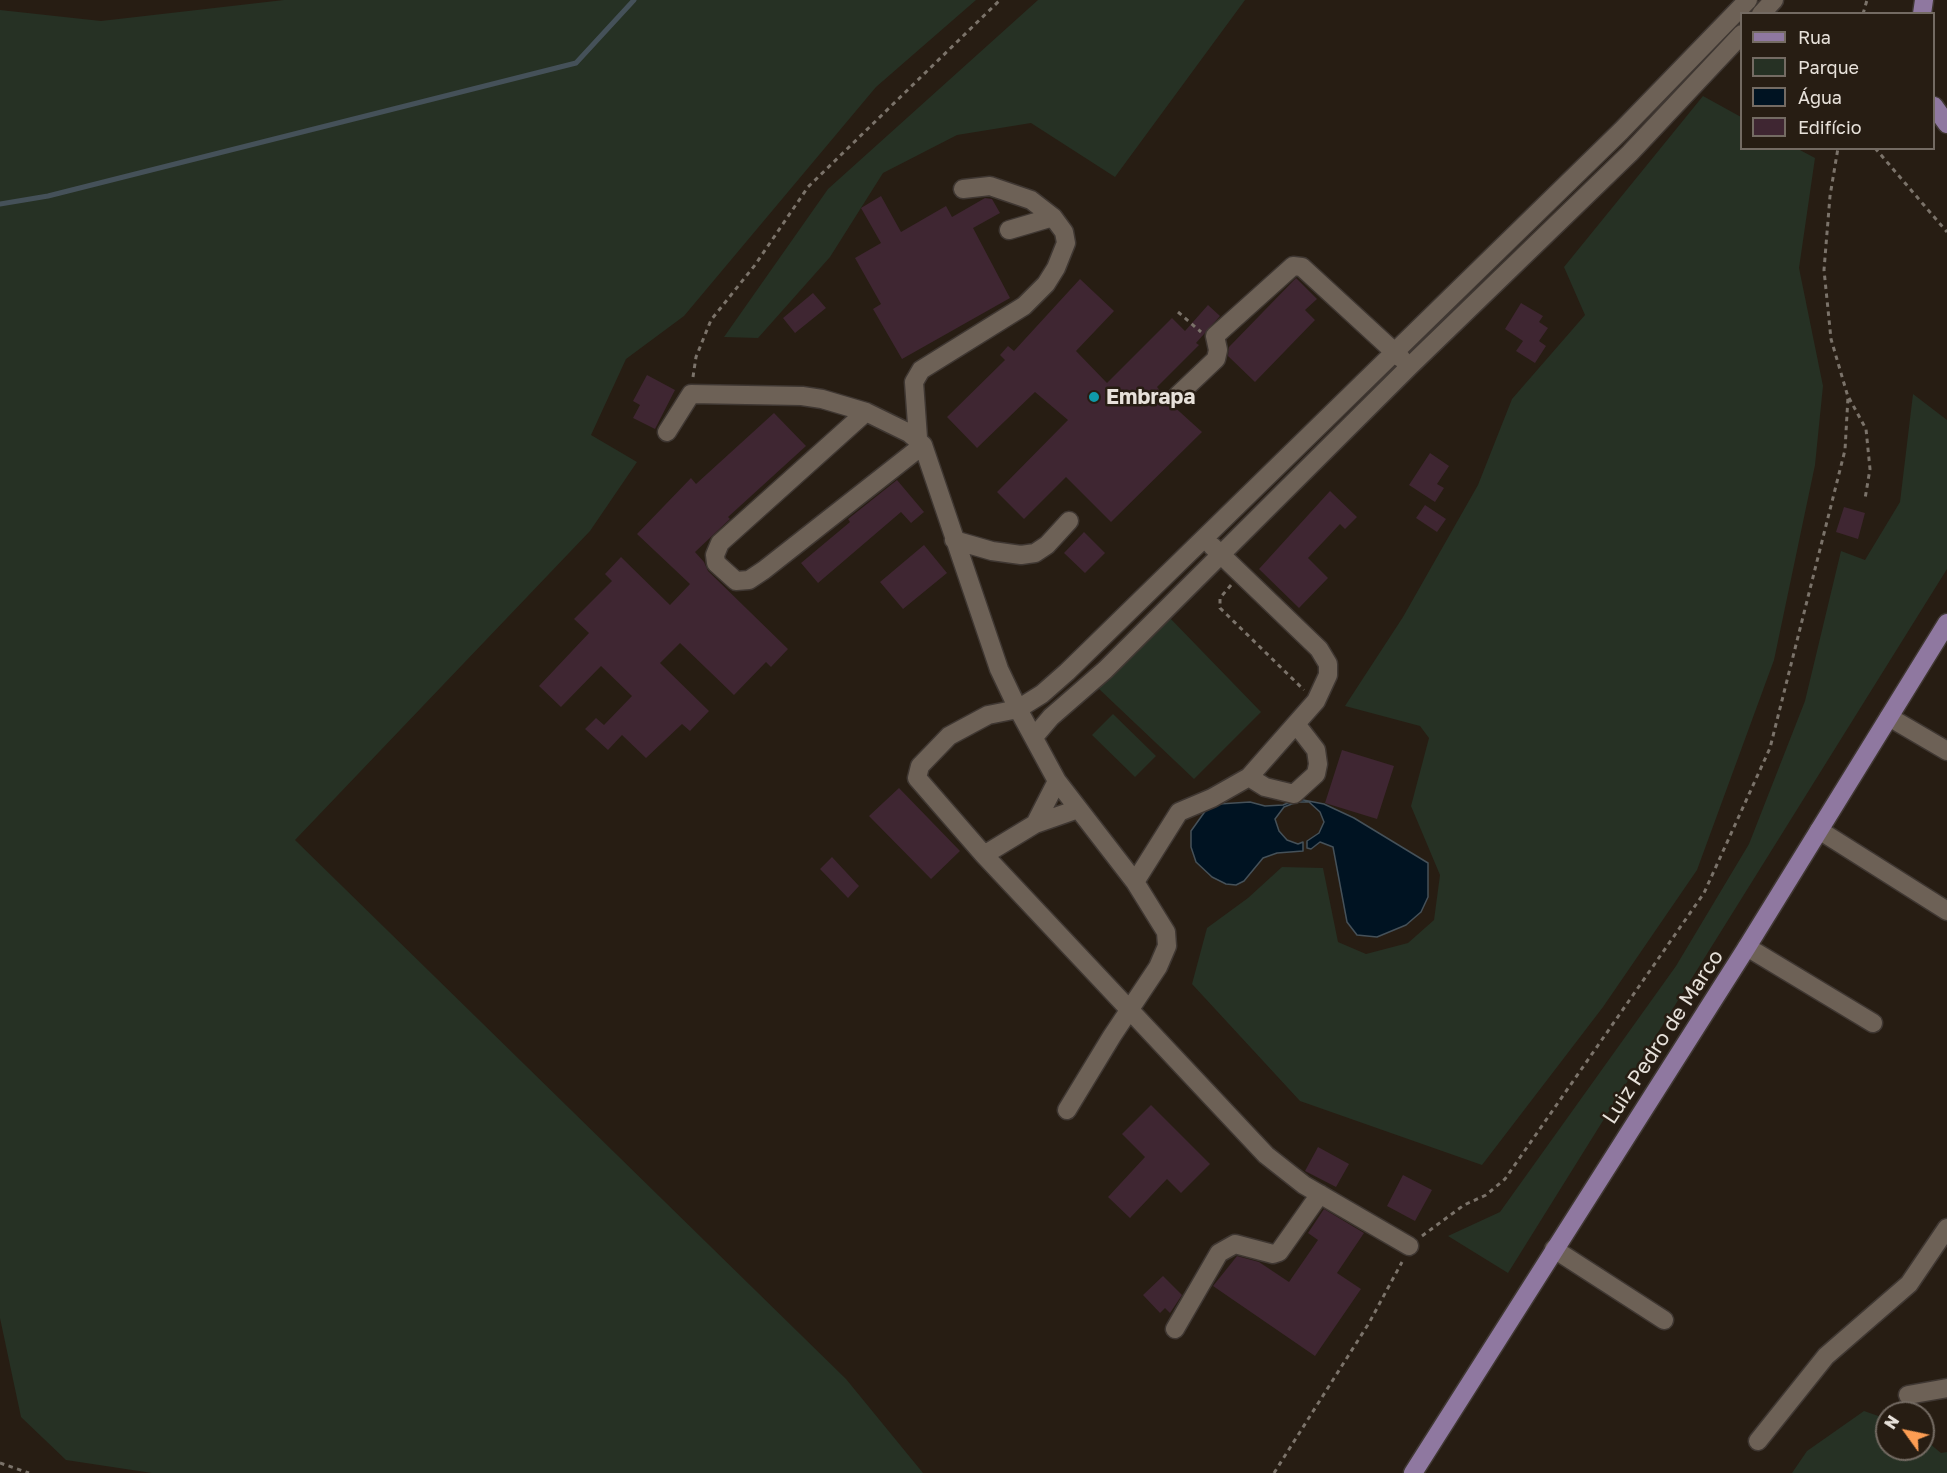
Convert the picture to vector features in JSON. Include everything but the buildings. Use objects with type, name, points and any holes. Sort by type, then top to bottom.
[{"type":"main road","points":[[1935,107],[1947,124]]},
{"type":"main road","name":"Luiz Pedro de Marco","points":[[1413,1473],[1747,947],[1947,624]]},
{"type":"street","points":[[1409,1246],[1320,1194],[1284,1171],[1266,1155],[921,786],[917,778],[918,771],[949,736],[971,722],[988,715],[1018,709],[1053,686],[1394,351],[1622,132],[1748,0]]},
{"type":"street","points":[[1763,12],[1774,0]]},
{"type":"street","points":[[1034,737],[1309,464],[1630,153],[1740,36]]},
{"type":"street","points":[[963,189],[990,186],[1030,200],[1053,217],[1064,232],[1066,243],[1056,268],[1046,284],[1024,306],[921,370],[914,382],[921,441],[999,669],[1018,709],[1057,781],[1135,882],[1166,932],[1167,946],[1158,967],[1067,1110]]},
{"type":"street","points":[[1009,230],[1053,217]]},
{"type":"street","points":[[1178,395],[1216,359],[1215,336],[1246,305],[1297,265],[1410,366]]},
{"type":"street","points":[[667,432],[691,394],[802,396],[822,399],[866,412],[921,441]]},
{"type":"street","points":[[866,412],[720,543],[715,555],[716,563],[736,581],[749,580],[764,570],[921,441]]},
{"type":"street","points":[[1295,449],[1309,464]]},
{"type":"street","points":[[954,540],[992,551],[1021,555],[1035,553],[1047,545],[1069,521]]},
{"type":"street","points":[[1135,882],[1179,812],[1212,798],[1249,777],[1316,701],[1328,675],[1325,657],[1204,539]]},
{"type":"street","points":[[1053,686],[1068,702]]},
{"type":"street","points":[[1889,717],[1947,751]]},
{"type":"street","points":[[1249,777],[1265,787],[1294,794],[1316,774],[1318,764],[1316,750],[1296,724]]},
{"type":"street","points":[[1035,824],[1057,781]]},
{"type":"street","points":[[984,855],[1035,824],[1078,809]]},
{"type":"street","points":[[1819,830],[1947,911]]},
{"type":"street","points":[[1747,947],[1873,1023]]},
{"type":"street","points":[[1174,1329],[1220,1253],[1235,1244],[1274,1254],[1280,1252],[1320,1194]]},
{"type":"street","points":[[1758,1441],[1826,1356],[1909,1284],[1947,1228]]},
{"type":"street","points":[[1554,1249],[1664,1320]]},
{"type":"street","points":[[1908,1395],[1947,1389]]},
{"type":"path","points":[[691,394],[696,357],[711,320],[755,265],[808,187],[1000,0]]},
{"type":"path","points":[[1838,150],[1830,196],[1824,270],[1832,339],[1848,397],[1866,429],[1870,469],[1864,499]]},
{"type":"path","points":[[1877,150],[1947,232]]},
{"type":"path","points":[[1178,312],[1195,329],[1215,336]]},
{"type":"path","points":[[1274,1473],[1370,1323],[1396,1277],[1409,1246],[1464,1205],[1486,1196],[1505,1179],[1704,893],[1770,748],[1779,720],[1845,450],[1848,397]]},
{"type":"path","points":[[1240,573],[1220,598],[1220,608],[1316,701]]},
{"type":"path","points":[[0,1463],[29,1473]]},
{"type":"green space","points":[[284,0],[976,0],[876,87],[684,316],[626,359],[591,435],[637,462],[590,531],[295,840],[846,1379],[923,1473],[152,1473],[66,1460],[21,1417],[0,1318],[0,10],[101,21]]},
{"type":"green space","points":[[1038,0],[1245,0],[1115,177],[1031,123],[957,135],[883,173],[830,257],[758,338],[724,337],[828,189]]},
{"type":"green space","points":[[1703,96],[1740,116],[1740,150],[1800,150],[1815,158],[1799,268],[1823,386],[1815,465],[1774,660],[1697,870],[1603,1007],[1482,1165],[1300,1101],[1192,984],[1207,928],[1248,898],[1282,867],[1323,868],[1338,942],[1366,954],[1408,943],[1434,920],[1440,875],[1411,806],[1429,738],[1420,726],[1345,706],[1403,617],[1478,485],[1512,399],[1585,315],[1564,267]]},
{"type":"green space","points":[[1913,394],[1947,420],[1947,569],[1508,1273],[1448,1236],[1500,1212],[1676,966],[1749,844],[1805,701],[1841,551],[1865,560],[1900,502]]},
{"type":"green space","points":[[1167,615],[1261,712],[1194,779],[1098,688]]},
{"type":"green space","points":[[1113,714],[1156,756],[1135,777],[1092,735]]},
{"type":"green space","points":[[1864,1411],[1875,1415],[1875,1461],[1935,1461],[1935,1448],[1941,1453],[1947,1452],[1947,1473],[1792,1473],[1807,1451]]},
{"type":"water","points":[[1298,799],[1324,804],[1354,818],[1428,863],[1428,897],[1421,912],[1406,925],[1377,937],[1357,935],[1347,922],[1333,847],[1320,842],[1311,849],[1307,848],[1307,841],[1319,833],[1324,822],[1320,812],[1309,802],[1297,802],[1284,807],[1275,819],[1279,831],[1287,840],[1298,844],[1303,842],[1303,851],[1277,853],[1263,858],[1244,881],[1236,885],[1226,884],[1212,877],[1196,862],[1191,847],[1191,831],[1206,810],[1219,804],[1250,802],[1265,806],[1283,805]]},
{"type":"waterway","points":[[0,204],[48,196],[576,63],[634,0]]},
{"type":"place","name":"Embrapa","points":[[1094,397]]}]
